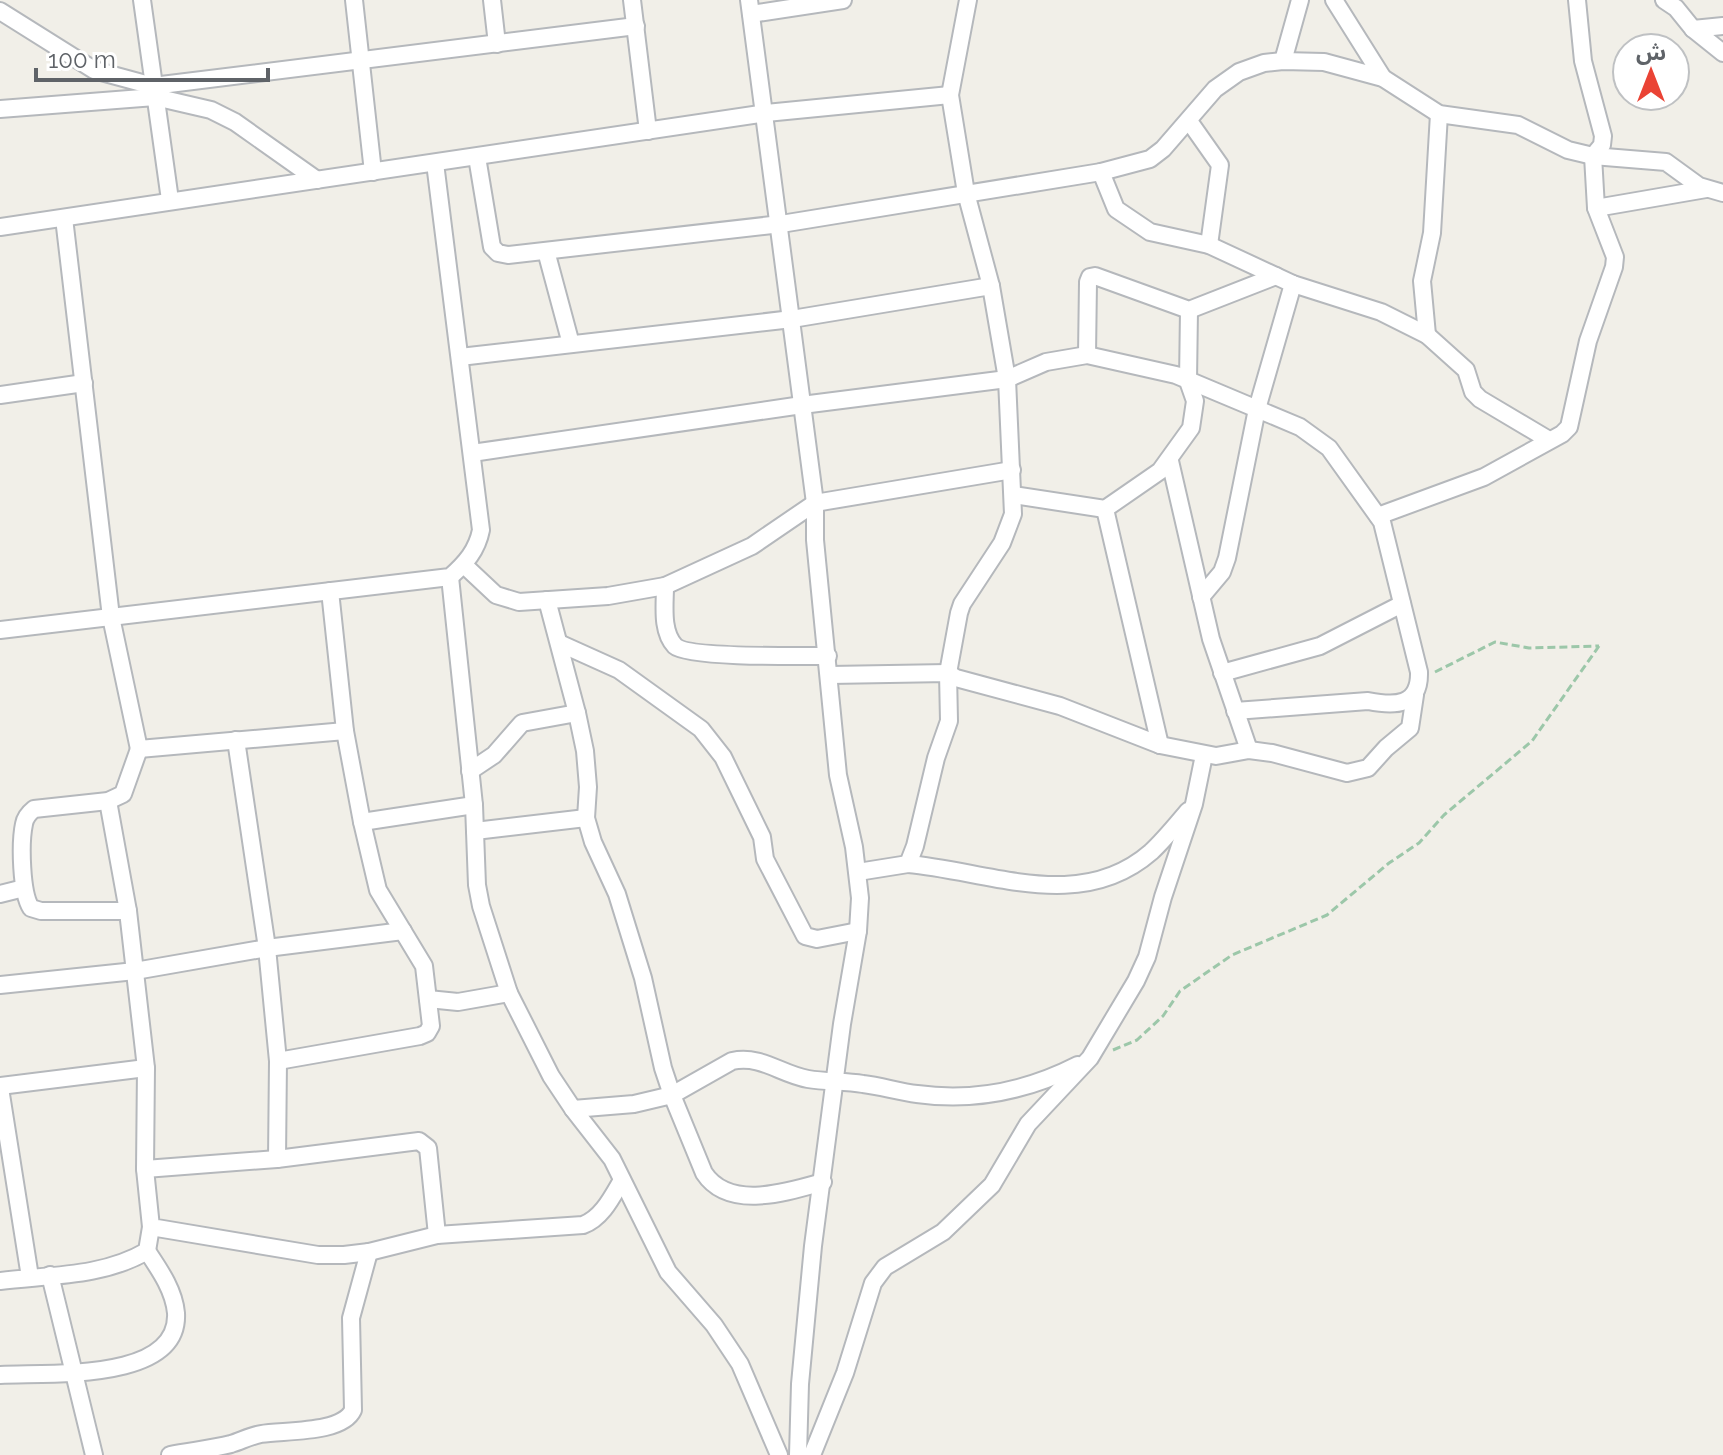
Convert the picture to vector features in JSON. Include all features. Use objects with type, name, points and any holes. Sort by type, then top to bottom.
[{"type":"street","points":[[142,0],[170,200]]},
{"type":"street","points":[[354,0],[373,172]]},
{"type":"street","points":[[492,0],[497,44]]},
{"type":"street","points":[[632,0],[648,131]]},
{"type":"street","points":[[798,1455],[800,1384],[813,1246],[842,1024],[858,931],[858,872],[838,775],[815,540],[815,503],[781,224],[750,7],[843,0]]},
{"type":"street","points":[[908,864],[936,758],[947,729],[948,673],[962,604],[1010,527],[1013,495],[1007,379],[991,286],[966,193],[950,95],[968,0]]},
{"type":"street","points":[[1283,61],[1300,0]]},
{"type":"street","points":[[1334,0],[1383,78]]},
{"type":"street","points":[[1378,516],[1484,477],[1562,434],[1569,427],[1588,341],[1615,257],[1596,208],[1593,156],[1602,145],[1603,136],[1583,61],[1577,0]]},
{"type":"street","points":[[1664,0],[1723,53]]},
{"type":"street","points":[[0,11],[94,70],[211,110],[235,122],[317,180]]},
{"type":"street","points":[[0,109],[154,92],[360,61],[636,26]]},
{"type":"street","points":[[1693,29],[1723,26]]},
{"type":"street","points":[[477,157],[492,247],[498,253],[508,255],[546,251],[781,224],[1101,172],[1150,159],[1189,121],[1215,89],[1239,72],[1264,63],[1324,62],[1383,78],[1439,114],[1518,125],[1568,150],[1593,156],[1666,162],[1715,191]]},
{"type":"street","points":[[0,227],[766,113],[950,95]]},
{"type":"street","points":[[1427,335],[1422,281],[1432,233],[1439,114]]},
{"type":"street","points":[[1189,121],[1220,165],[1209,245]]},
{"type":"street","points":[[0,630],[450,577],[464,565],[478,545],[481,530],[435,163]]},
{"type":"street","points":[[1101,172],[1116,209],[1150,232],[1209,245],[1293,284],[1381,312],[1427,335],[1466,370],[1473,392],[1480,399],[1549,440]]},
{"type":"street","points":[[1596,208],[1715,191]]},
{"type":"street","points":[[64,218],[111,617],[139,749],[123,794],[108,801],[34,809],[28,813],[24,824],[24,888],[26,901],[31,908],[41,911],[128,911]]},
{"type":"street","points":[[546,251],[571,344]]},
{"type":"street","points":[[1087,355],[1090,277],[1095,276],[1189,310],[1276,276]]},
{"type":"street","points":[[1201,597],[1222,572],[1227,558],[1257,409],[1293,284]]},
{"type":"street","points":[[460,357],[792,319],[991,286]]},
{"type":"street","points":[[1013,495],[1105,509],[1149,481],[1170,461],[1191,428],[1194,415],[1195,401],[1188,381],[1189,310]]},
{"type":"street","points":[[472,453],[1007,379],[1046,362],[1087,355],[1176,375],[1300,427],[1322,443],[1378,516],[1416,653],[1417,688],[1410,728],[1368,768],[1347,773],[1291,757],[1249,750],[1204,755],[1160,745],[1060,706],[956,678],[948,673],[830,675]]},
{"type":"street","points":[[0,395],[84,383]]},
{"type":"street","points":[[1170,461],[1201,597],[1222,673],[1249,750]]},
{"type":"street","points":[[464,565],[496,595],[519,602],[608,596],[665,586],[752,546],[815,503],[1012,470]]},
{"type":"street","points":[[1105,509],[1160,745]]},
{"type":"street","points":[[450,577],[474,805],[475,865],[481,906],[509,993],[551,1076],[612,1159],[668,1272],[714,1325],[740,1364],[779,1455]]},
{"type":"street","points":[[665,586],[666,627],[676,647],[705,653],[828,656]]},
{"type":"street","points":[[278,1061],[420,1036],[427,1033],[431,1026],[424,966],[378,890],[362,822],[345,731],[330,591]]},
{"type":"street","points":[[547,600],[577,713],[588,787],[586,818],[617,894],[643,978],[663,1068],[704,1173],[711,1183],[722,1189],[753,1196],[774,1196],[823,1182]]},
{"type":"street","points":[[1222,673],[1320,646],[1402,604]]},
{"type":"street","points":[[559,643],[619,670],[701,729],[723,757],[762,837],[765,859],[805,936],[817,939],[858,931]]},
{"type":"street","points":[[1235,711],[1407,701],[1417,688]]},
{"type":"street","points":[[470,771],[494,755],[522,723],[577,713]]},
{"type":"street","points":[[139,749],[345,731]]},
{"type":"street","points":[[236,740],[267,948],[278,1061],[277,1159]]},
{"type":"street","points":[[812,1455],[845,1373],[873,1283],[885,1267],[943,1232],[992,1185],[1028,1124],[1090,1058],[1136,981],[1147,957],[1194,804],[1204,755]]},
{"type":"street","points":[[0,1375],[75,1373],[147,1360],[164,1348],[175,1328],[176,1311],[162,1274],[147,1251],[151,1227],[145,1169],[146,1068],[128,911],[108,801]]},
{"type":"street","points":[[858,872],[908,864],[1043,886],[1097,883],[1122,872],[1150,853],[1194,804]]},
{"type":"street","points":[[362,822],[474,805]]},
{"type":"street","points":[[475,831],[586,818]]},
{"type":"street","points":[[0,894],[24,888]]},
{"type":"street","points":[[0,985],[135,971],[267,948],[403,931]]},
{"type":"street","points":[[428,999],[458,1002],[509,993]]},
{"type":"street","points":[[573,1109],[634,1104],[672,1095],[740,1059],[763,1061],[792,1075],[810,1079],[926,1095],[981,1096],[1030,1086],[1090,1058]]},
{"type":"street","points":[[30,1277],[7,1179],[0,1087],[146,1068]]},
{"type":"street","points":[[145,1169],[277,1159],[419,1141],[428,1148],[437,1235]]},
{"type":"street","points":[[151,1227],[318,1255],[344,1255],[437,1235],[583,1225],[592,1222],[606,1207],[622,1180]]},
{"type":"street","points":[[0,1281],[107,1268],[147,1251]]},
{"type":"street","points":[[170,1455],[229,1445],[258,1435],[322,1427],[351,1416],[351,1318],[369,1252]]},
{"type":"street","points":[[50,1275],[94,1455]]},
{"type":"path","points":[[1090,1058],[1137,1040],[1163,1016],[1180,991],[1232,955],[1327,915],[1377,872],[1419,843],[1444,815],[1532,741],[1599,646],[1519,648],[1495,642],[1417,688]]}]
